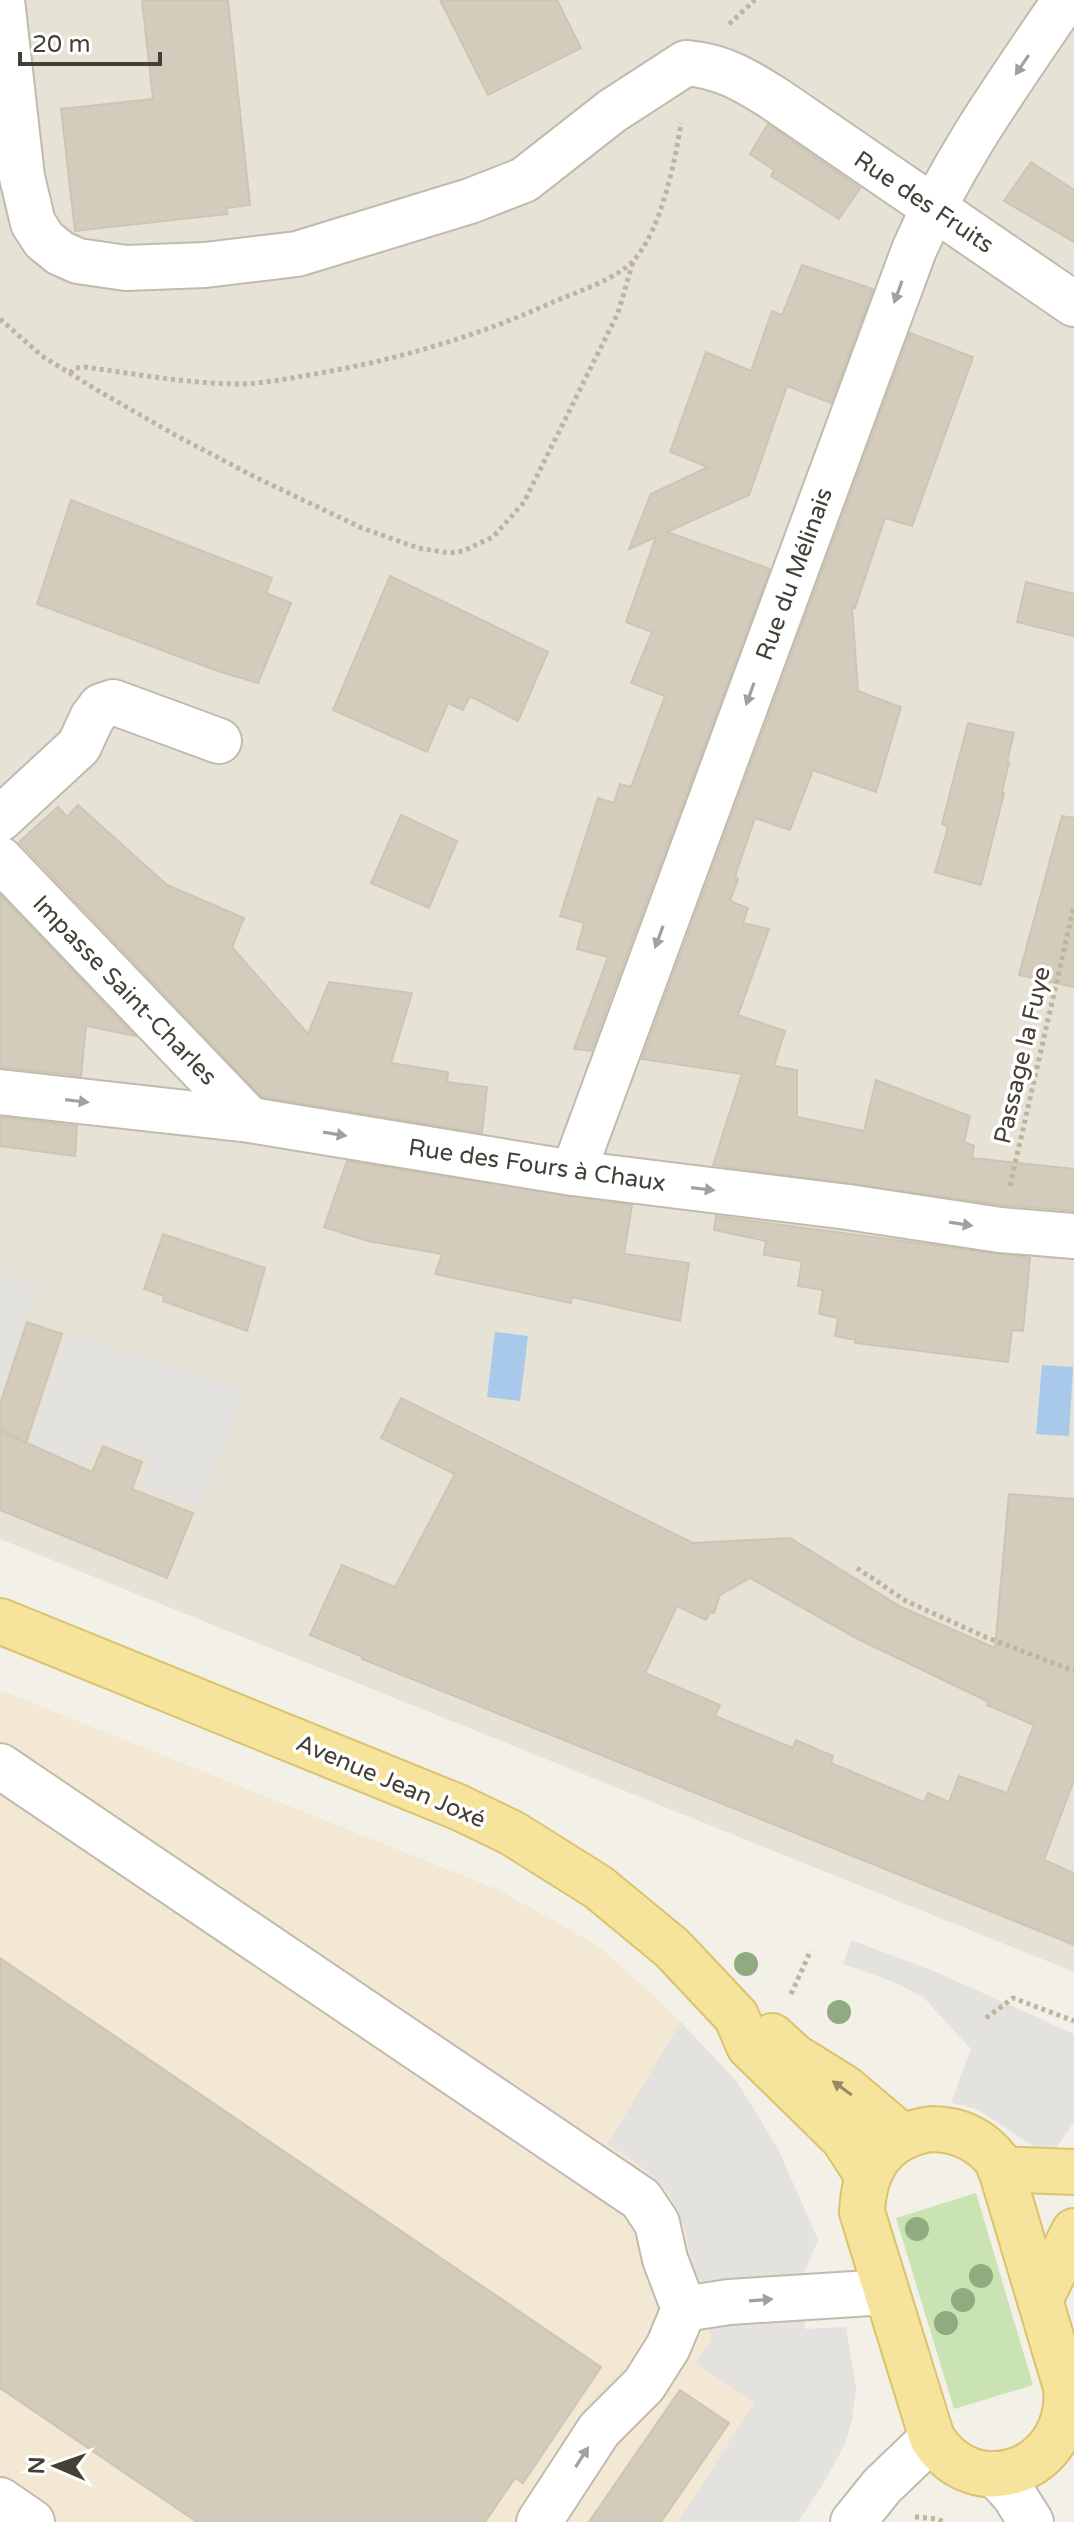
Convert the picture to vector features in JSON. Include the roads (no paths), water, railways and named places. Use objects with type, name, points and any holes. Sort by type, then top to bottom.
[{"type":"main road","name":"Avenue Jean Joxé","points":[[0,1621],[408,1786],[512,1833],[598,1887],[672,1948],[736,2016],[767,2032],[795,2057],[845,2088],[903,2137]]},
{"type":"main road","name":"Avenue Jean Joxé","points":[[736,2016],[749,2046],[843,2138],[867,2175]]},
{"type":"main road","points":[[931,2129],[959,2132],[986,2147],[1000,2169],[1066,2387],[1065,2419],[1058,2439],[1044,2455],[1026,2467],[995,2474],[976,2472],[958,2464],[943,2453],[932,2438],[862,2212],[867,2175],[882,2153],[903,2137],[931,2129]]},
{"type":"main road","points":[[1000,2169],[1074,2172]]},
{"type":"main road","points":[[1040,2300],[1074,2231]]},
{"type":"street","name":"Rue des Fruits","points":[[2,0],[19,162],[33,223],[44,240],[60,253],[78,261],[113,267],[169,268],[297,254],[470,201],[524,180],[612,111],[686,63],[727,71],[775,99],[1074,304]]},
{"type":"street","name":"Rue du Mélinais","points":[[573,1173],[908,265],[932,208],[959,157],[1065,0]]},
{"type":"street","points":[[0,819],[79,746],[101,706],[113,702],[219,741]]},
{"type":"street","name":"Impasse Saint-Charles","points":[[0,859],[250,1120]]},
{"type":"street","name":"Rue des Fours à Chaux","points":[[0,1092],[250,1120],[573,1173],[848,1207],[1000,1230],[1074,1236]]},
{"type":"street","points":[[0,1766],[641,2199],[657,2223],[665,2259],[684,2309],[668,2347],[644,2385],[599,2430],[539,2522]]},
{"type":"street","points":[[684,2309],[729,2302],[886,2292]]},
{"type":"street","points":[[853,2522],[882,2486],[932,2438]]},
{"type":"street","points":[[995,2474],[1014,2495],[1031,2522]]},
{"type":"street","points":[[0,2500],[32,2522]]},
{"type":"water","points":[[495,1332],[528,1336],[520,1401],[487,1397]]},
{"type":"water","points":[[1042,1365],[1073,1367],[1069,1436],[1036,1434]]}]
